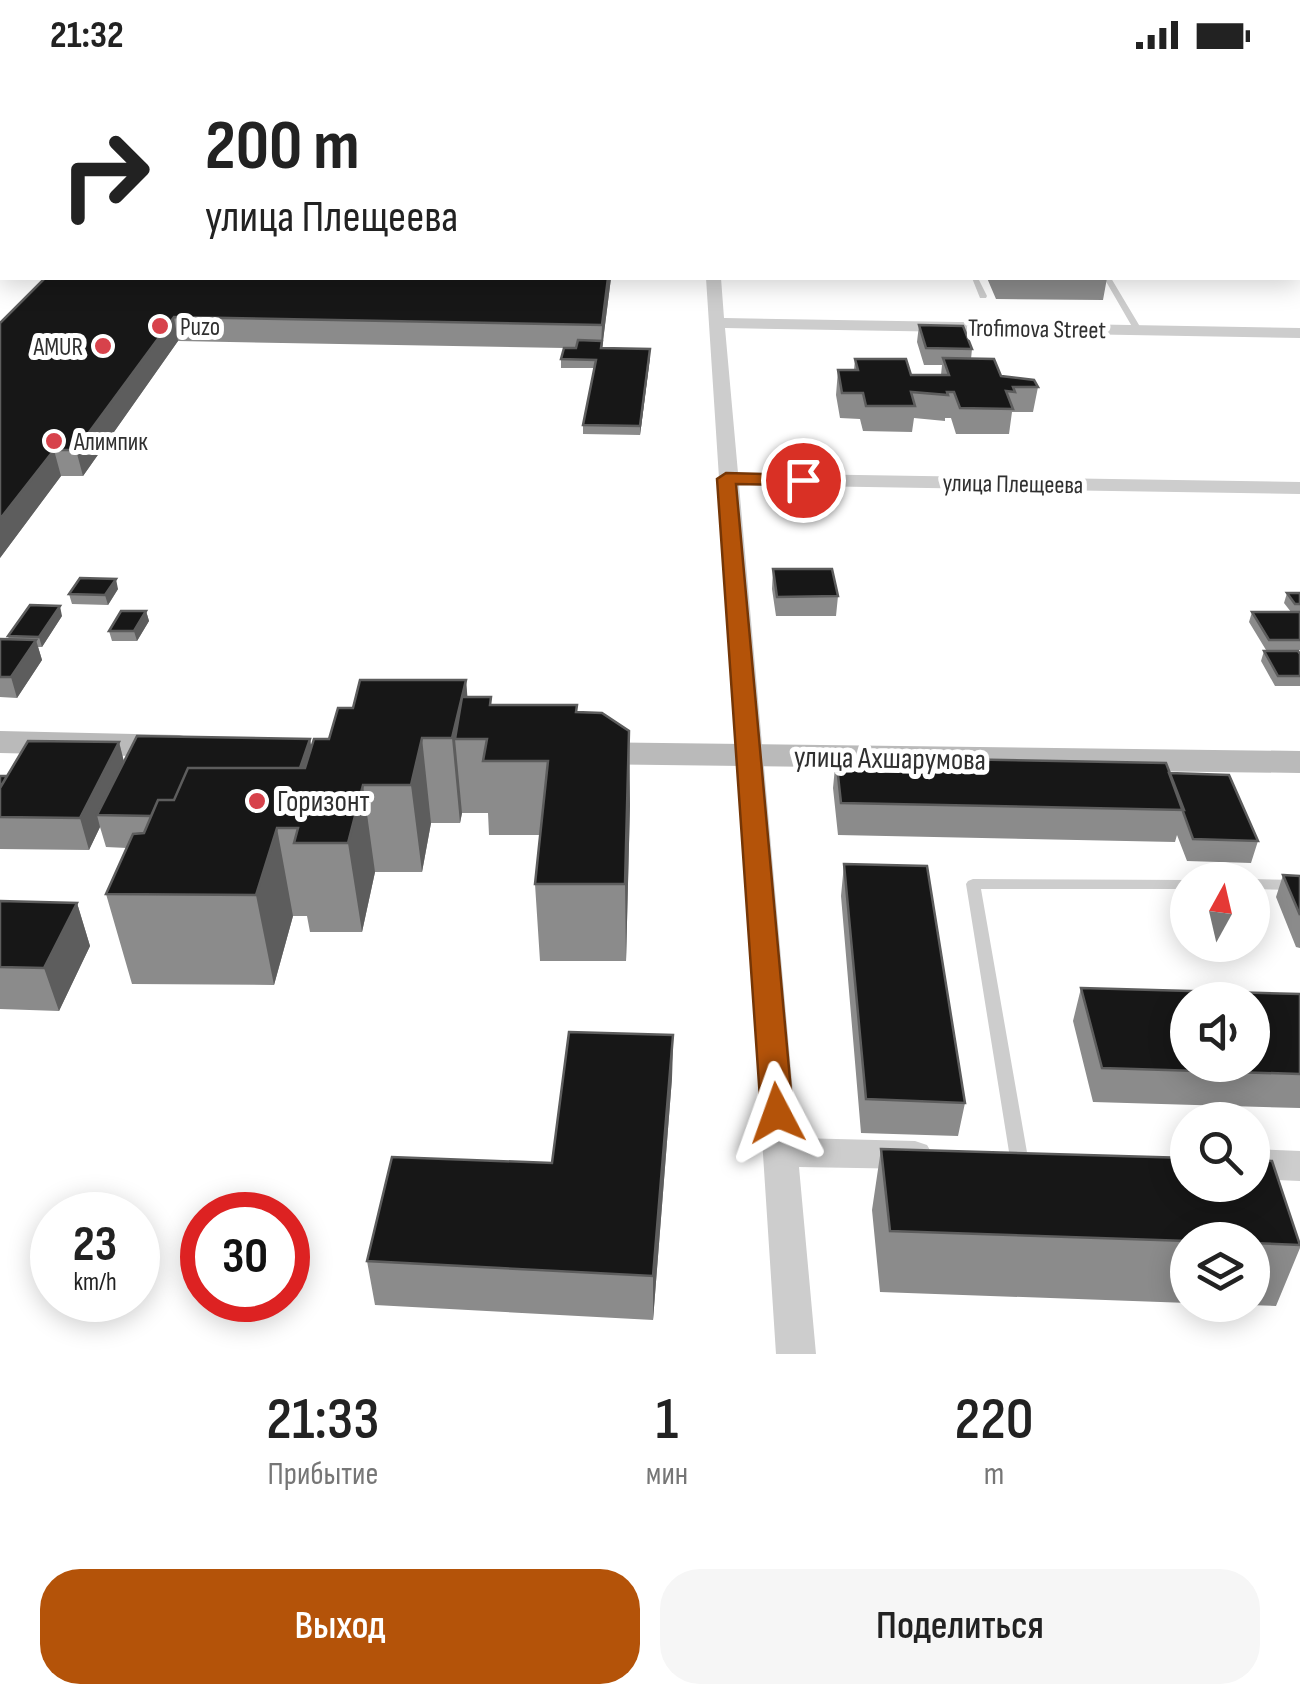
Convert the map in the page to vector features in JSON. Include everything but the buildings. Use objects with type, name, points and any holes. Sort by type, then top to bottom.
[{"type":"street","points":[[713,280],[796,1354]]},
{"type":"street","name":"Trofimova Street","points":[[714,323],[1300,332]]},
{"type":"street","name":"улица Плещеева","points":[[726,479],[1300,488]]},
{"type":"street","points":[[0,742],[217,746]]},
{"type":"street","name":"улица Ахшарумова","points":[[552,752],[1300,762]]},
{"type":"street","points":[[780,1152],[939,1156]]},
{"type":"street","points":[[979,1157],[1056,1159]]},
{"type":"street","points":[[1270,1165],[1300,1166]]},
{"type":"lane","points":[[977,280],[983,296]]},
{"type":"lane","points":[[1108,280],[1138,330]]},
{"type":"lane","points":[[1019,1158],[973,884],[1170,884]]},
{"type":"lane","points":[[1270,884],[1300,884]]},
{"type":"place","name":"Puzo","points":[[160,326]]},
{"type":"place","name":"AMUR","points":[[103,346]]},
{"type":"place","name":"Алимпик","points":[[54,441]]},
{"type":"place","name":"Горизонт","points":[[257,801]]},
{"type":"route","points":[[777,1113],[726,479],[803,480]]}]
